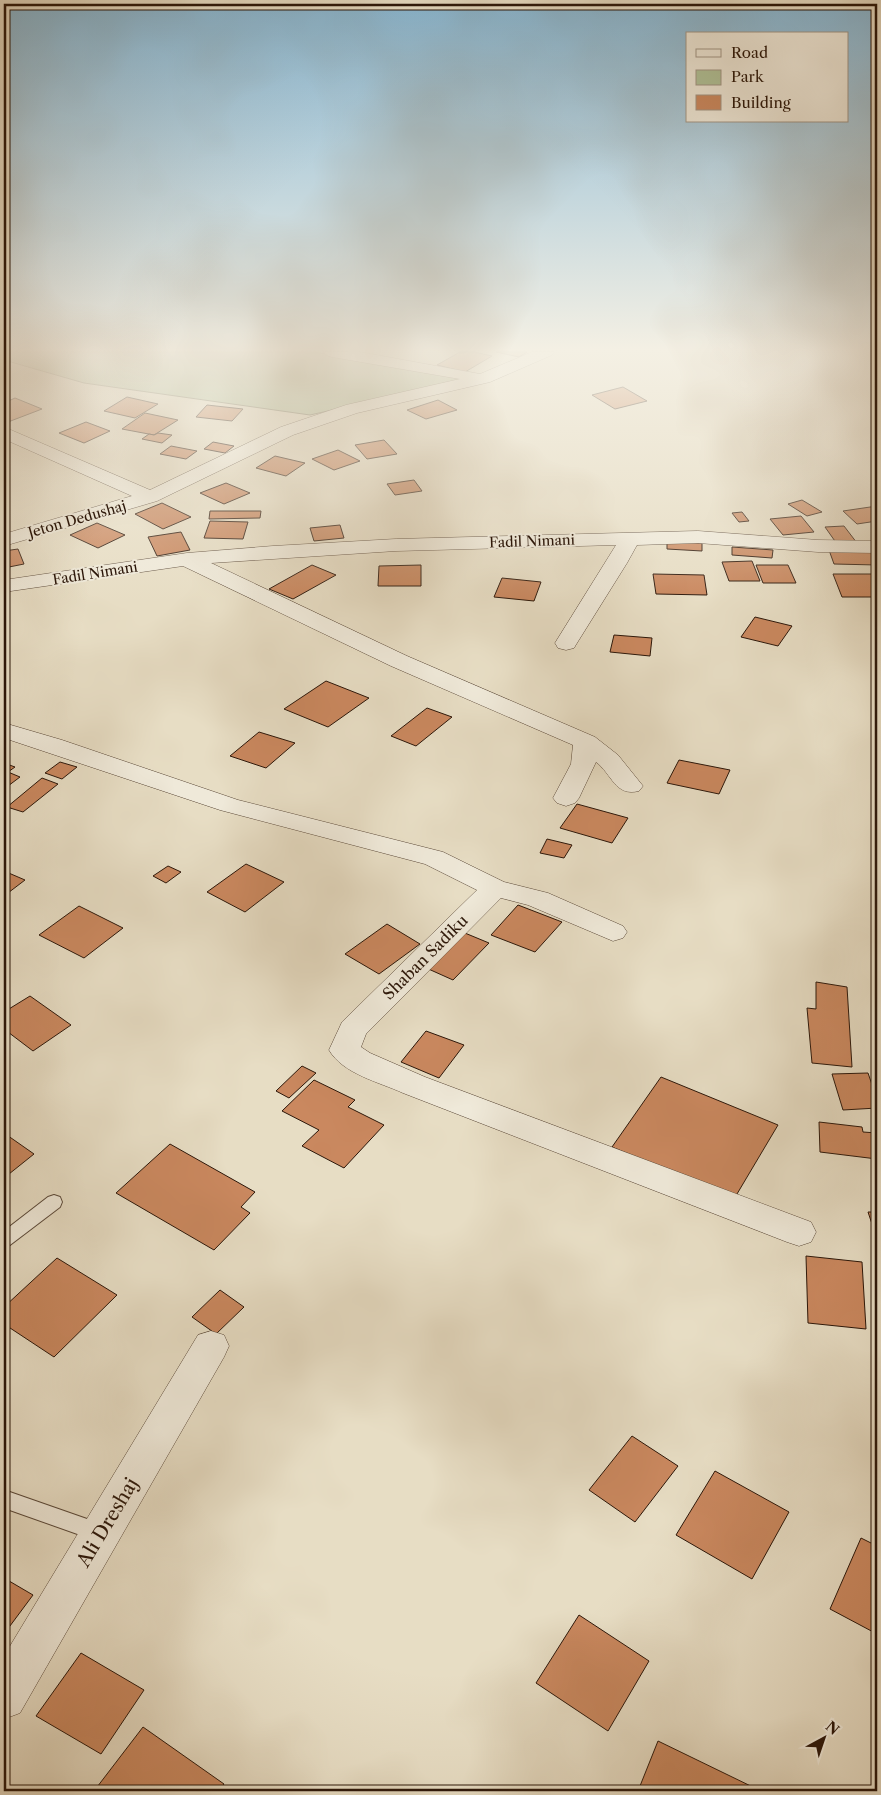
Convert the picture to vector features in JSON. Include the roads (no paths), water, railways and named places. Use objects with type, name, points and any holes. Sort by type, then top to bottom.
[{"type":"street","points":[[12,436],[150,497]]},
{"type":"street","name":"Jeton Dedushaj","points":[[4,540],[150,497],[277,436]]},
{"type":"street","name":"Fadil Nimani","points":[[4,586],[187,559],[396,545],[698,537],[818,546],[877,547]]},
{"type":"street","points":[[566,643],[617,563],[630,538]]},
{"type":"street","points":[[187,559],[400,661],[586,742],[609,760],[630,786]]},
{"type":"street","points":[[4,730],[229,805],[434,858],[495,888],[538,899],[613,932]]},
{"type":"street","points":[[566,798],[583,764],[586,742]]},
{"type":"street","name":"Shaban Sadiku","points":[[495,888],[353,1029],[344,1050],[359,1060],[414,1085],[799,1232]]},
{"type":"street","name":"Ali Dreshaj","points":[[4,1698],[211,1346]]},
{"type":"lane","points":[[4,1240],[54,1202]]},
{"type":"lane","points":[[4,1499],[100,1533]]}]
